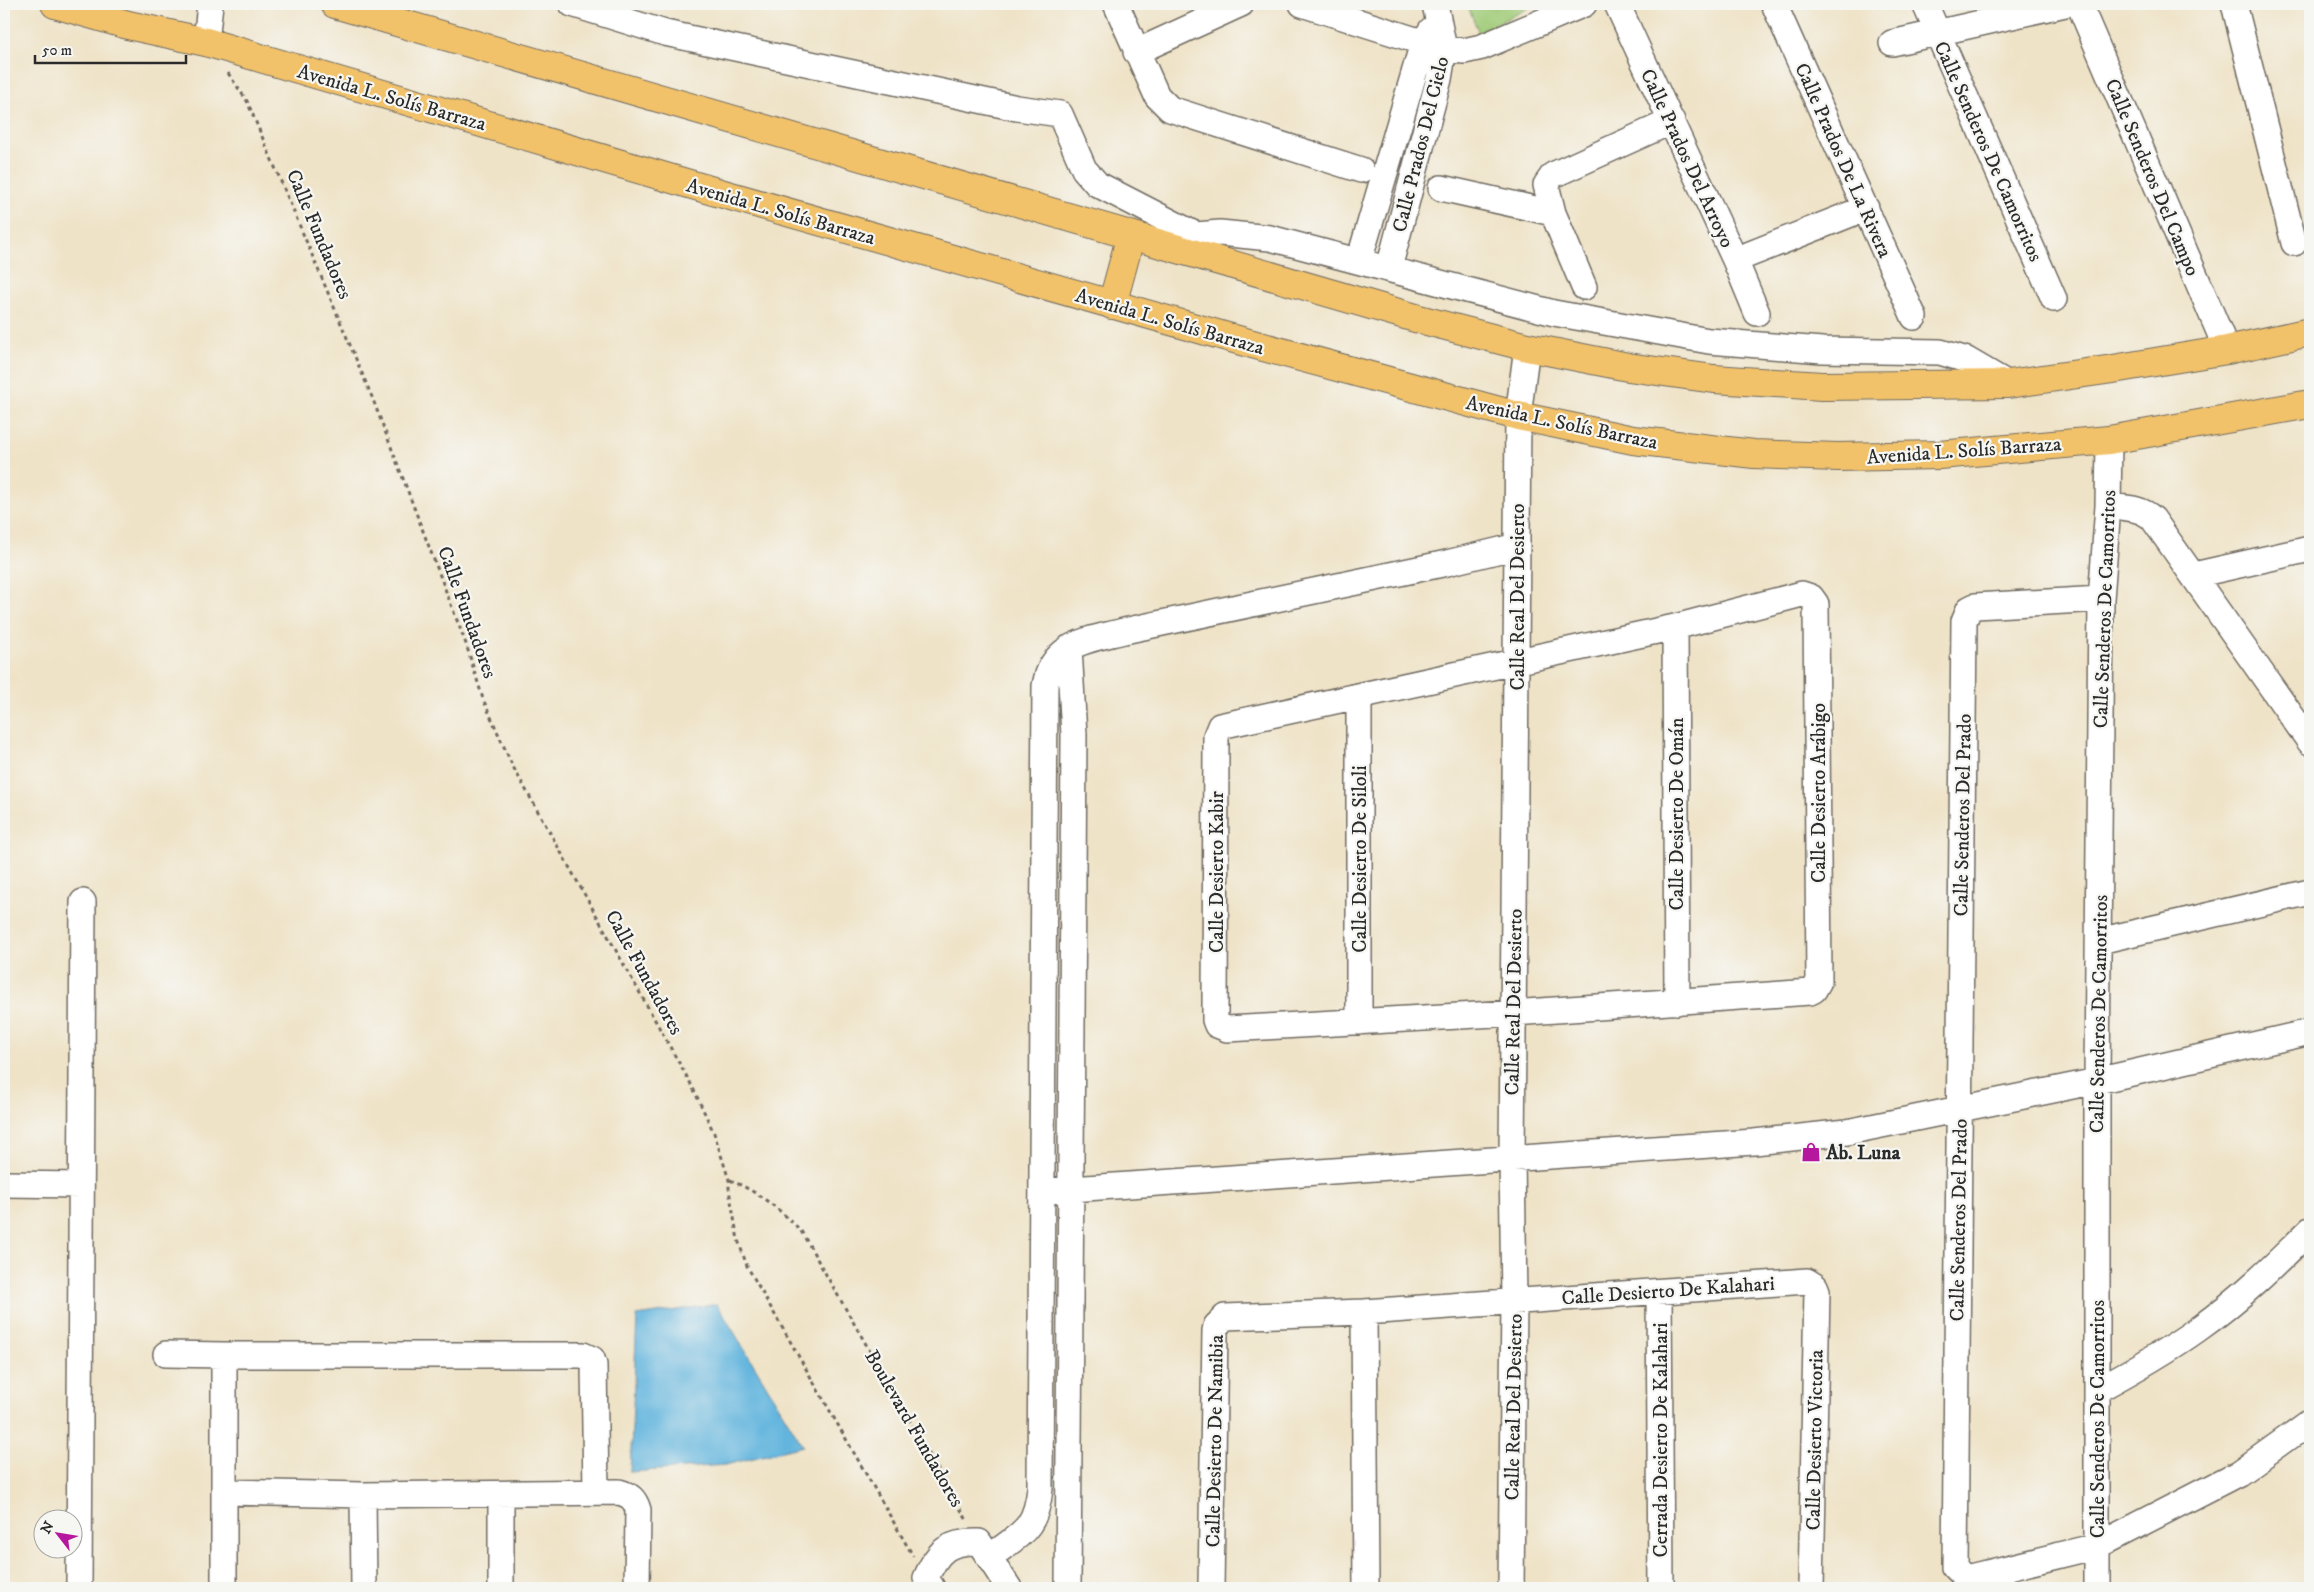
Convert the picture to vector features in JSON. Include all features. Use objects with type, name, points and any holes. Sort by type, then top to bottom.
[{"type":"main road","name":"Avenida L. Solís Barraza","points":[[55,4],[128,25],[206,42],[713,192],[1112,305],[1518,416],[1633,440],[1754,454],[1838,457],[1939,455],[2109,440],[2310,404]]},
{"type":"main road","points":[[335,4],[1419,319],[1527,347],[1628,367],[1714,379],[1822,386],[2008,384],[2227,350],[2310,332]]},
{"type":"main road","points":[[1112,305],[1131,235]]},
{"type":"street","points":[[206,42],[210,4]]},
{"type":"street","points":[[572,4],[664,33],[1017,108],[1060,114],[1084,169],[1097,184],[1196,235]]},
{"type":"street","points":[[1116,4],[1136,52],[1162,104],[1170,109],[1361,170]]},
{"type":"street","points":[[1136,52],[1241,4]]},
{"type":"street","points":[[1302,4],[1433,46],[1464,50],[1482,47],[1584,4]]},
{"type":"street","name":"Calle Prados Del Arroyo","points":[[1616,4],[1672,121],[1757,313]]},
{"type":"street","name":"Calle Prados De La Rivera","points":[[1774,4],[1914,316]]},
{"type":"street","name":"Calle Senderos De Camorritos","points":[[1925,4],[2054,299]]},
{"type":"street","points":[[1892,43],[2065,4]]},
{"type":"street","name":"Calle Senderos Del Campo","points":[[2079,4],[2227,350]]},
{"type":"street","points":[[2234,4],[2294,243]]},
{"type":"street","name":"Calle Prados Del Cielo","points":[[1359,261],[1433,46],[1437,12]]},
{"type":"street","name":"Calle Prados Del Cielo","points":[[1388,268],[1439,79],[1433,46]]},
{"type":"street","points":[[1584,287],[1553,213],[1546,185],[1553,175],[1672,121]]},
{"type":"street","points":[[1441,188],[1553,213]]},
{"type":"street","points":[[1735,260],[1866,208]]},
{"type":"street","points":[[1161,243],[1196,235],[1240,234],[1270,238],[1554,313],[1710,341],[1822,350],[1940,352],[1968,360],[2008,384]]},
{"type":"street","name":"Calle Real Del Desierto","points":[[1511,1588],[1514,1301],[1512,1158],[1518,416],[1527,347]]},
{"type":"street","name":"Calle Senderos De Camorritos","points":[[2097,1588],[2096,1081],[2099,941],[2101,600],[2108,506],[2109,440]]},
{"type":"street","points":[[2108,506],[2146,512],[2158,525],[2310,742]]},
{"type":"street","points":[[929,1583],[933,1563],[949,1546],[958,1542],[985,1549],[1028,1527],[1038,1508],[1040,1488],[1045,686],[1047,672],[1051,663],[1069,648],[1108,635],[1197,614],[1437,565],[1517,546]]},
{"type":"street","points":[[2194,575],[2310,549]]},
{"type":"street","name":"Calle Desierto Arábigo","points":[[1513,1013],[1810,992],[1818,985],[1816,604],[1811,597],[1802,594],[1675,627],[1517,662]]},
{"type":"street","name":"Calle Senderos Del Prado","points":[[2101,600],[1975,606],[1969,609],[1964,621],[1955,1567],[1964,1576],[1972,1577],[2097,1546],[2239,1473],[2310,1422]]},
{"type":"street","name":"Calle Desierto De Omán","points":[[1675,627],[1677,1002]]},
{"type":"street","points":[[1068,1588],[1074,734],[1069,648]]},
{"type":"street","name":"Calle Desierto Kabir","points":[[1513,1013],[1227,1029],[1217,1025],[1215,1020],[1216,736],[1218,730],[1223,725],[1517,662]]},
{"type":"street","name":"Calle Desierto De Siloli","points":[[1359,697],[1359,1022]]},
{"type":"street","points":[[2099,941],[2310,892]]},
{"type":"street","points":[[79,1588],[83,902]]},
{"type":"street","points":[[1042,1191],[1754,1142],[1838,1133],[2096,1081],[2310,1032]]},
{"type":"street","points":[[4,1184],[81,1185]]},
{"type":"street","points":[[2097,1390],[2155,1358],[2199,1328],[2248,1290],[2310,1230]]},
{"type":"street","name":"Calle Desierto De Kalahari","points":[[1514,1301],[1807,1280],[1815,1286],[1817,1291]]},
{"type":"street","name":"Calle Desierto Victoria","points":[[1811,1588],[1817,1291]]},
{"type":"street","name":"Cerrada Desierto De Kalahari","points":[[1659,1292],[1661,1588]]},
{"type":"street","name":"Calle Desierto De Namibia","points":[[1211,1588],[1216,1326],[1225,1317],[1364,1312],[1514,1301]]},
{"type":"street","points":[[1364,1312],[1366,1588]]},
{"type":"street","points":[[166,1354],[583,1355],[592,1359],[594,1364],[596,1491]]},
{"type":"street","points":[[224,1355],[224,1588]]},
{"type":"street","points":[[225,1492],[363,1495],[596,1491],[626,1494],[635,1501],[638,1510],[637,1588]]},
{"type":"street","points":[[501,1494],[501,1588]]},
{"type":"street","points":[[363,1495],[364,1588]]},
{"type":"street","points":[[985,1549],[1010,1588]]},
{"type":"path","name":"Calle Fundadores","points":[[227,71],[247,101],[372,397],[466,644],[483,699],[512,765],[692,1086],[714,1133],[729,1180],[738,1240],[747,1266],[765,1301],[929,1583]]},
{"type":"path","name":"Boulevard Fundadores","points":[[729,1180],[754,1191],[787,1216],[801,1231],[823,1266],[985,1549]]},
{"type":"green space","points":[[1467,4],[1536,4],[1479,33]]},
{"type":"water","points":[[717,1304],[803,1446],[725,1465],[630,1472],[637,1316]]},
{"type":"place","name":"Ab. Luna","points":[[1811,1152]]}]
